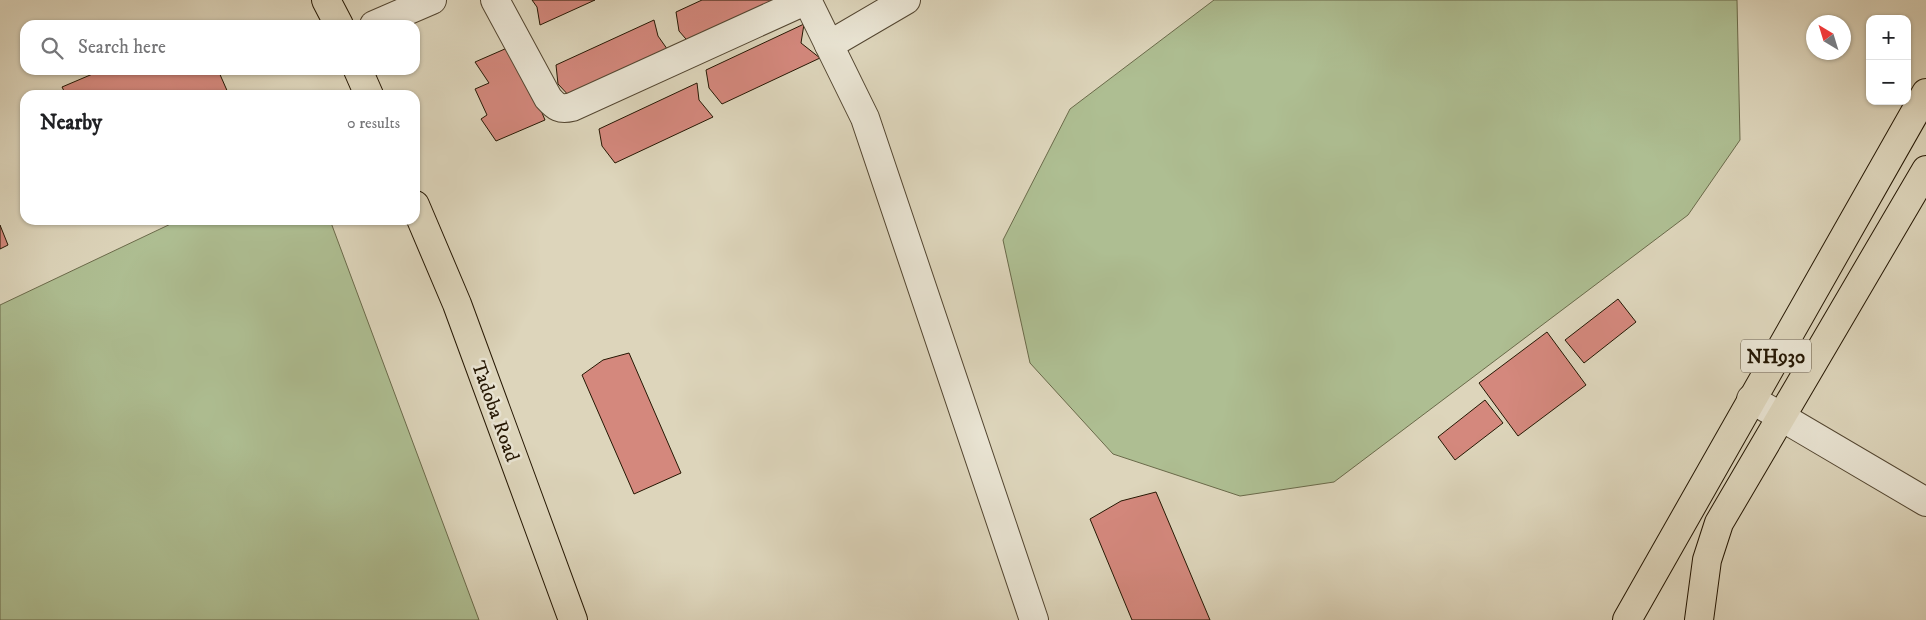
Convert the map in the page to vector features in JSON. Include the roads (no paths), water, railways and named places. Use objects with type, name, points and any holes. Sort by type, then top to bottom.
[{"type":"main road","points":[[326,0],[336,20]]},
{"type":"main road","points":[[360,75],[367,90]]},
{"type":"main road","name":"NH930","points":[[1627,620],[1926,93]]},
{"type":"main road","name":"NH930","points":[[1699,620],[1707,560],[1719,523],[1926,170]]},
{"type":"main road","name":"Tadoba Road","points":[[420,217],[456,304],[573,620]]},
{"type":"lane","points":[[382,20],[403,6],[432,0]]},
{"type":"lane","points":[[494,0],[548,98],[555,106],[563,109],[572,107],[807,0],[865,118],[1034,620]]},
{"type":"lane","points":[[829,45],[906,0]]},
{"type":"lane","points":[[1751,399],[1926,502]]}]
